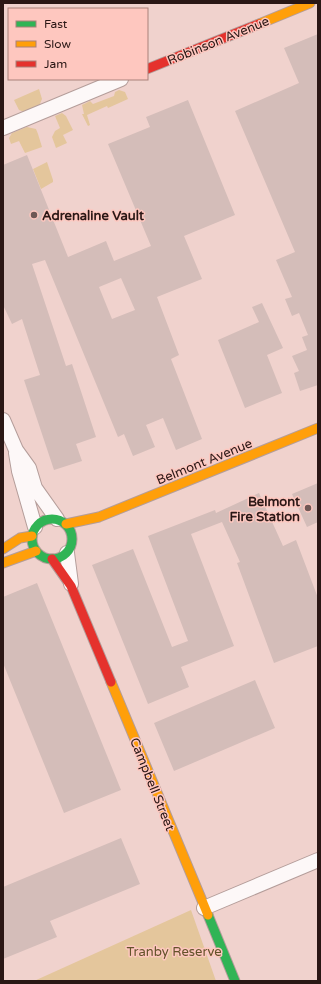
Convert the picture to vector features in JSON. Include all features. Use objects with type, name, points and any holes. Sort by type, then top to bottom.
[{"type":"street","name":"Robinson Avenue","points":[[148,69],[310,3]]},
{"type":"street","points":[[3,128],[119,80]]},
{"type":"street","points":[[3,420],[16,450],[29,468],[35,488],[61,522],[69,528],[70,546],[62,556],[52,559],[45,558],[36,551],[32,541],[34,532],[40,523],[45,520],[51,519],[61,522]]},
{"type":"street","name":"Belmont Avenue","points":[[61,522],[99,517],[318,428]]},
{"type":"street","points":[[16,450],[19,470],[34,532]]},
{"type":"street","name":"Belmont Avenue","points":[[70,546],[99,517]]},
{"type":"street","points":[[3,549],[20,538],[34,532]]},
{"type":"street","name":"Campbell Street","points":[[70,546],[71,586]]},
{"type":"street","points":[[3,563],[36,551]]},
{"type":"street","name":"Campbell Street","points":[[52,559],[71,586],[235,981]]},
{"type":"street","points":[[204,908],[318,860]]},
{"type":"green space","points":[[39,89],[42,99],[39,106],[24,112],[19,110],[14,100]]},
{"type":"green space","points":[[119,90],[125,92],[128,99],[87,115],[90,125],[88,126],[82,114],[84,114],[82,105],[90,101],[93,104],[114,96],[115,92]]},
{"type":"green space","points":[[62,113],[66,116],[73,130],[63,135],[67,143],[56,148],[52,137],[55,131],[60,128],[55,116]]},
{"type":"green space","points":[[27,127],[36,129],[42,147],[25,153],[19,141],[11,144],[9,138],[12,133]]},
{"type":"green space","points":[[47,162],[53,182],[41,189],[33,169]]},
{"type":"green space","name":"Tranby Reserve","points":[[191,910],[216,981],[34,981],[180,915]]},
{"type":"building","points":[[318,34],[318,385],[300,391],[294,373],[299,371],[292,356],[307,350],[302,337],[308,335],[299,313],[292,316],[285,299],[292,297],[276,260],[295,252],[235,111],[299,83],[284,48]]},
{"type":"building","points":[[188,100],[235,215],[184,236],[202,279],[157,297],[179,355],[171,359],[202,439],[176,450],[163,418],[146,425],[155,447],[133,456],[124,434],[118,437],[45,260],[32,264],[66,366],[72,364],[96,437],[76,444],[82,461],[54,470],[24,380],[40,375],[22,319],[12,324],[3,305],[3,165],[27,155],[68,257],[106,241],[114,261],[151,246],[108,144],[150,127],[146,117]],"holes":[[[121,278],[135,310],[112,319],[99,287]]]},
{"type":"building","points":[[262,303],[283,348],[267,355],[282,393],[245,408],[218,340],[259,322],[252,307]]},
{"type":"building","name":"Belmont Fire Station","points":[[318,483],[318,522],[307,527],[292,494]]},
{"type":"building","points":[[259,493],[283,546],[296,540],[318,598],[318,646],[274,663],[237,563],[240,562],[222,522],[191,534],[234,646],[181,667],[189,687],[148,704],[92,565],[133,549],[172,647],[188,641],[148,536],[215,510],[216,513]]},
{"type":"building","points":[[37,583],[121,790],[64,813],[3,663],[3,597]]},
{"type":"building","points":[[255,680],[275,728],[174,771],[154,723]]},
{"type":"building","points":[[121,838],[140,884],[50,921],[57,937],[3,959],[3,887]]},
{"type":"traffic: fast","points":[[56,519],[63,522],[69,528],[72,539],[71,547],[63,556],[56,559],[48,559],[41,556],[33,547],[32,535],[35,528],[44,520],[56,519]]},
{"type":"traffic: fast","points":[[208,915],[235,981]]},
{"type":"traffic: slow","points":[[259,24],[310,3]]},
{"type":"traffic: slow","points":[[66,524],[99,517],[318,428]]},
{"type":"traffic: slow","points":[[3,549],[20,538],[32,536]]},
{"type":"traffic: slow","points":[[3,563],[36,551]]},
{"type":"traffic: slow","points":[[111,682],[208,915]]},
{"type":"traffic: jam","points":[[148,69],[259,24]]},
{"type":"traffic: jam","points":[[52,559],[71,586],[111,682]]},
{"type":"place","name":"Adrenaline Vault","points":[[34,215]]},
{"type":"place","name":"Belmont Fire Station","points":[[308,508]]}]
